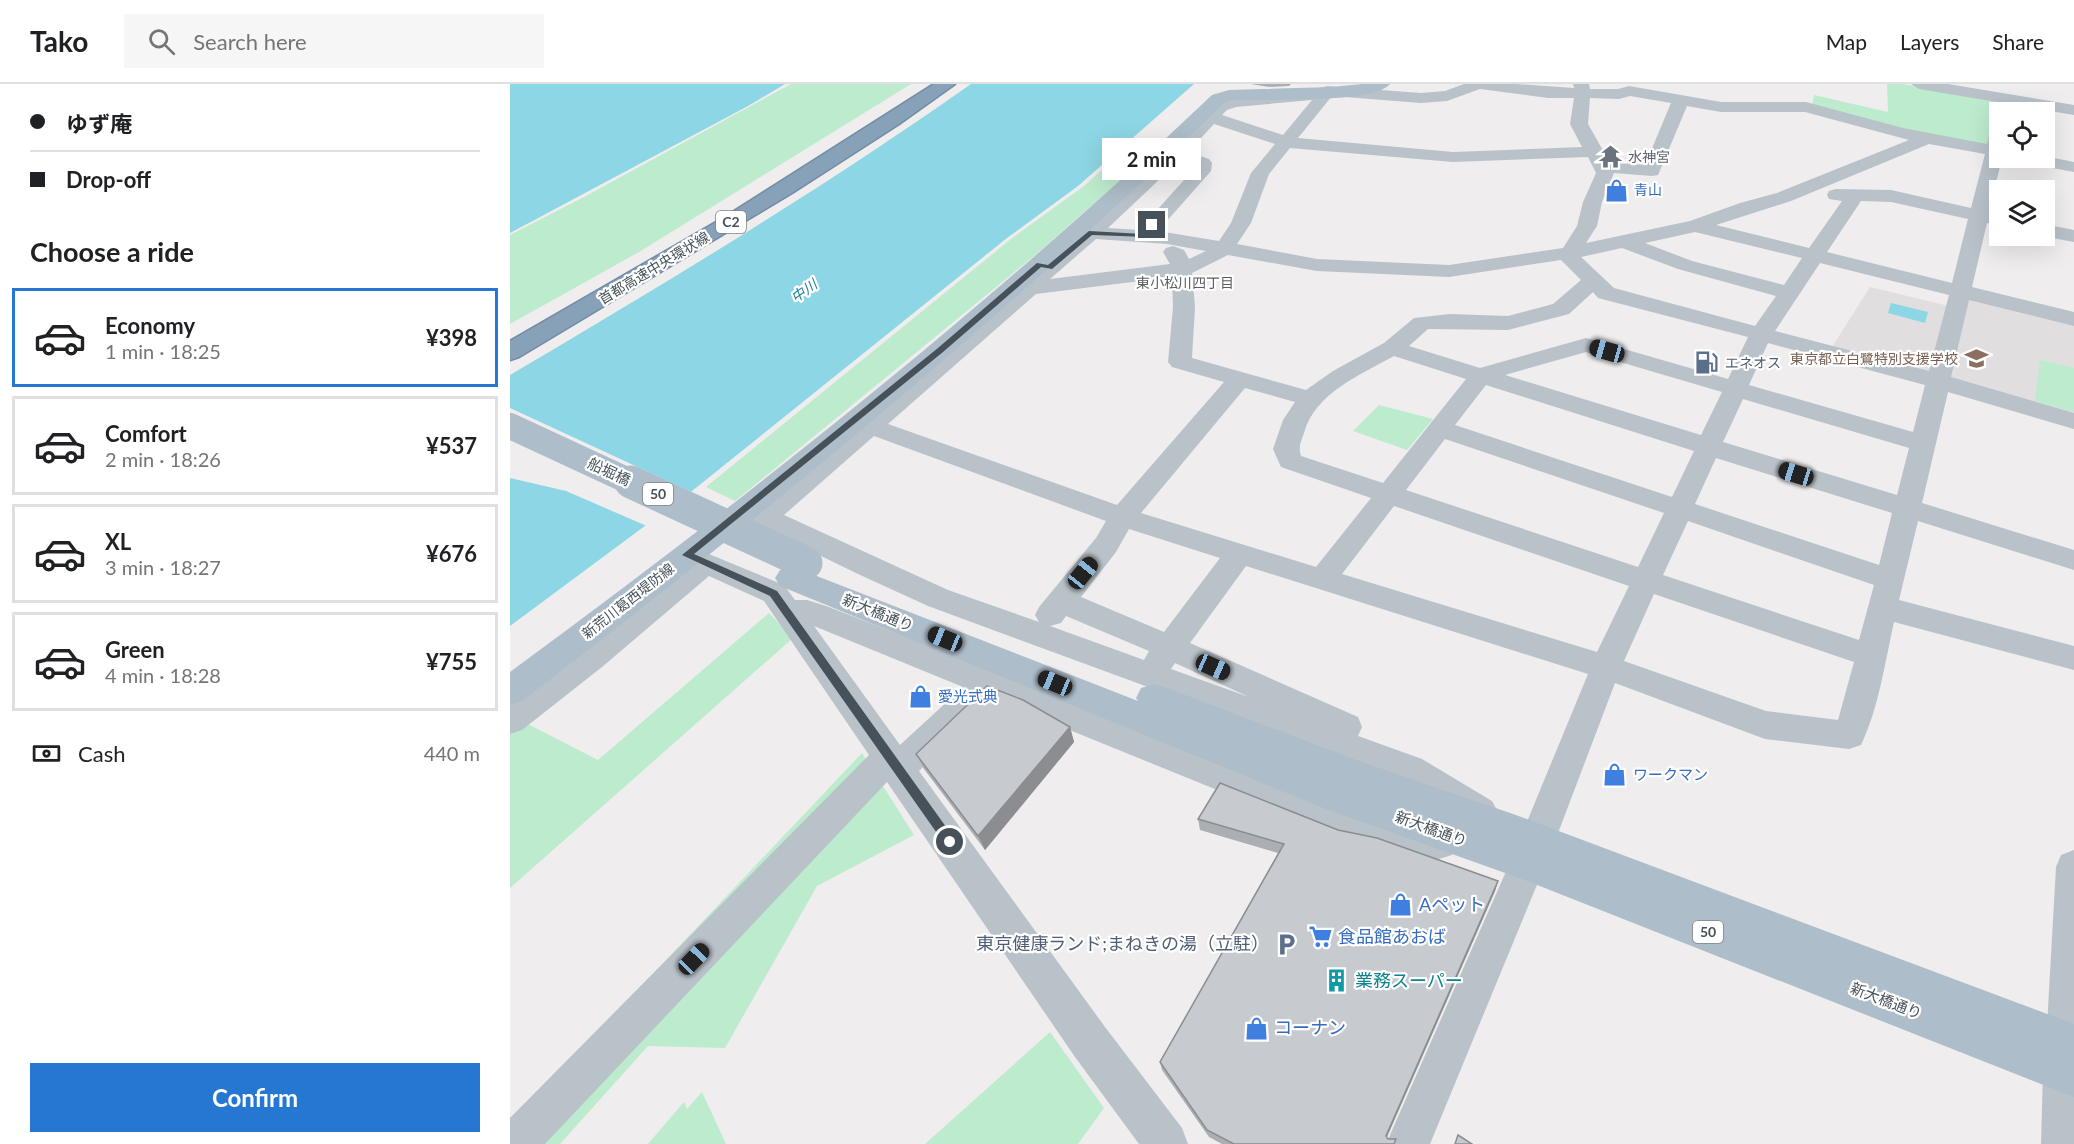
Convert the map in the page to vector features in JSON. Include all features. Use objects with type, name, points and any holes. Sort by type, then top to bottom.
[{"type":"highway","name":"首都高速中央環状線","points":[[510,339],[738,206],[931,84]]},
{"type":"highway","name":"首都高速中央環状線","points":[[510,352],[711,234],[847,150],[946,84]]},
{"type":"main road","name":"新荒川葛西堤防線","points":[[510,691],[697,559],[764,516],[941,350],[1045,266],[1218,99],[1229,95],[1365,89],[1381,84]]},
{"type":"main road","name":"船堀橋","points":[[510,426],[789,586]]},
{"type":"main road","name":"船堀橋","points":[[510,451],[789,586]]},
{"type":"main road","name":"新大橋通り","points":[[789,586],[1522,848],[2070,1059]]},
{"type":"street","points":[[764,516],[1030,288],[1045,266],[1091,233],[1176,154],[1221,106],[1234,102],[1304,97],[1328,91],[1421,98],[1447,96],[1479,84],[1548,93],[1583,89],[1619,94],[1629,87],[1721,107],[1807,99],[1929,138],[1989,150]]},
{"type":"street","points":[[1918,84],[1994,90],[2074,110]]},
{"type":"street","points":[[1583,89],[1577,117],[1579,127],[1605,174],[1593,201],[1586,227],[1570,253],[1570,258],[1606,293],[1936,381],[2074,421]]},
{"type":"street","points":[[1030,288],[1183,269],[1206,261],[1224,249],[1241,223],[1260,173],[1328,91]]},
{"type":"street","points":[[1210,117],[1288,142],[1453,157],[1597,159],[1652,171],[1682,99]]},
{"type":"street","points":[[2055,117],[2074,118]]},
{"type":"street","points":[[1091,233],[1148,236],[1317,265],[1449,271],[1570,253],[1695,226],[1804,189],[1929,138]]},
{"type":"street","points":[[1148,236],[1152,225],[1202,171],[1203,162],[1176,154]]},
{"type":"street","points":[[2055,163],[2074,167]]},
{"type":"street","points":[[870,426],[1122,517],[1186,535],[1196,541],[1238,555],[1443,615],[1605,667],[1765,725],[1849,735],[1871,656],[1959,290],[1989,218],[1891,196],[1817,194],[1804,189]]},
{"type":"street","points":[[1408,1144],[1522,848],[1735,388],[1761,334],[1855,196]]},
{"type":"street","points":[[1695,226],[2074,319]]},
{"type":"street","points":[[2055,232],[2074,236]]},
{"type":"street","points":[[1148,236],[1155,243],[1177,254],[1183,269],[1184,322],[1180,362],[1310,399]]},
{"type":"street","points":[[1625,242],[1685,265],[1788,293]]},
{"type":"street","points":[[1592,281],[1561,309],[1508,323],[1450,321],[1422,323],[1392,348],[1341,376],[1310,399],[1295,420],[1286,449],[1290,460],[1871,656]]},
{"type":"street","points":[[1561,309],[1586,345]]},
{"type":"street","points":[[1322,580],[1480,375],[1586,345],[1922,443]]},
{"type":"street","points":[[1392,348],[2074,560]]},
{"type":"street","points":[[1034,633],[1106,544],[1122,517],[1240,379]]},
{"type":"street","points":[[1438,428],[1680,509],[1886,593],[2074,658]]},
{"type":"street","points":[[764,516],[789,586],[894,762],[1090,1042],[1167,1144]]},
{"type":"street","points":[[764,516],[867,567],[938,598],[1410,769]]},
{"type":"street","points":[[1149,675],[1238,555]]},
{"type":"street","points":[[510,720],[591,658],[697,559],[789,586],[807,611],[1338,823],[1522,848]]},
{"type":"street","points":[[1060,601],[1170,647],[1342,725],[1410,769],[1522,848]]},
{"type":"street","points":[[515,1144],[894,762],[988,683]]},
{"type":"street","points":[[2063,1144],[2070,1059],[2074,867]]},
{"type":"shaded area","name":"東京都立白鷺特別支援学校","points":[[1870,287],[1961,309],[1966,299],[1977,299],[2074,323],[2074,414],[1832,347]]},
{"type":"green space","points":[[791,84],[911,84],[639,252],[510,324],[510,235]]},
{"type":"green space","points":[[1887,84],[1902,84],[1992,98],[1994,102],[1989,102],[1988,145],[1935,137],[1812,105],[1814,95],[1888,112]]},
{"type":"green space","points":[[1130,145],[1156,149],[1034,256],[735,501],[706,487],[1011,239],[1084,186]]},
{"type":"green space","points":[[2040,360],[2074,368],[2074,412],[2035,401]]},
{"type":"green space","points":[[1379,405],[1433,419],[1407,450],[1353,431]]},
{"type":"green space","points":[[769,613],[793,638],[510,888],[510,725],[518,719],[598,760]]},
{"type":"green space","points":[[862,753],[914,835],[817,886],[725,1048],[648,1046],[560,1144],[510,1144],[510,1125]]},
{"type":"green space","points":[[1050,1032],[1104,1108],[1078,1144],[925,1144]]},
{"type":"green space","points":[[702,1092],[726,1144],[648,1144],[684,1102],[687,1109]]},
{"type":"water","points":[[510,84],[785,84],[510,233]]},
{"type":"water","name":"中川","points":[[971,84],[1194,84],[1078,186],[1007,238],[692,491],[510,626],[510,375],[743,234],[858,161]]},
{"type":"water","points":[[1891,303],[1928,312],[1925,323],[1888,313]]},
{"type":"pier","points":[[510,408],[694,493],[649,527],[566,491],[510,478]]},
{"type":"building","points":[[987,686],[1023,700],[1070,727],[978,836],[916,754]]},
{"type":"building","name":"業務スーパー","points":[[1220,783],[1338,830],[1377,838],[1498,881],[1386,1136],[1388,1139],[1396,1139],[1394,1144],[1234,1144],[1207,1130],[1160,1062],[1284,844],[1198,819]]},
{"type":"building","points":[[1458,1135],[1472,1144],[1455,1144]]},
{"type":"place","name":"水神宮","points":[[1610,157]]},
{"type":"place","name":"青山","points":[[1616,190]]},
{"type":"place","name":"東京都立白鷺特別支援学校","points":[[1976,359]]},
{"type":"place","name":"エネオス","points":[[1707,363]]},
{"type":"place","name":"愛光式典","points":[[920,697]]},
{"type":"place","name":"ワークマン","points":[[1615,775]]},
{"type":"place","name":"Aペット","points":[[1401,905]]},
{"type":"place","name":"食品館あおば","points":[[1320,937]]},
{"type":"place","name":"東京健康ランド;まねきの湯（立駐）","points":[[1287,944]]},
{"type":"place","name":"業務スーパー","points":[[1337,981]]},
{"type":"place","name":"コーナン","points":[[1256,1028]]},
{"type":"district","name":"東小松川四丁目","points":[[1185,283]]},
{"type":"route","points":[[950,842],[774,593],[687,555],[941,350],[1040,265],[1050,267],[1091,233],[1145,236],[1152,225]]}]
